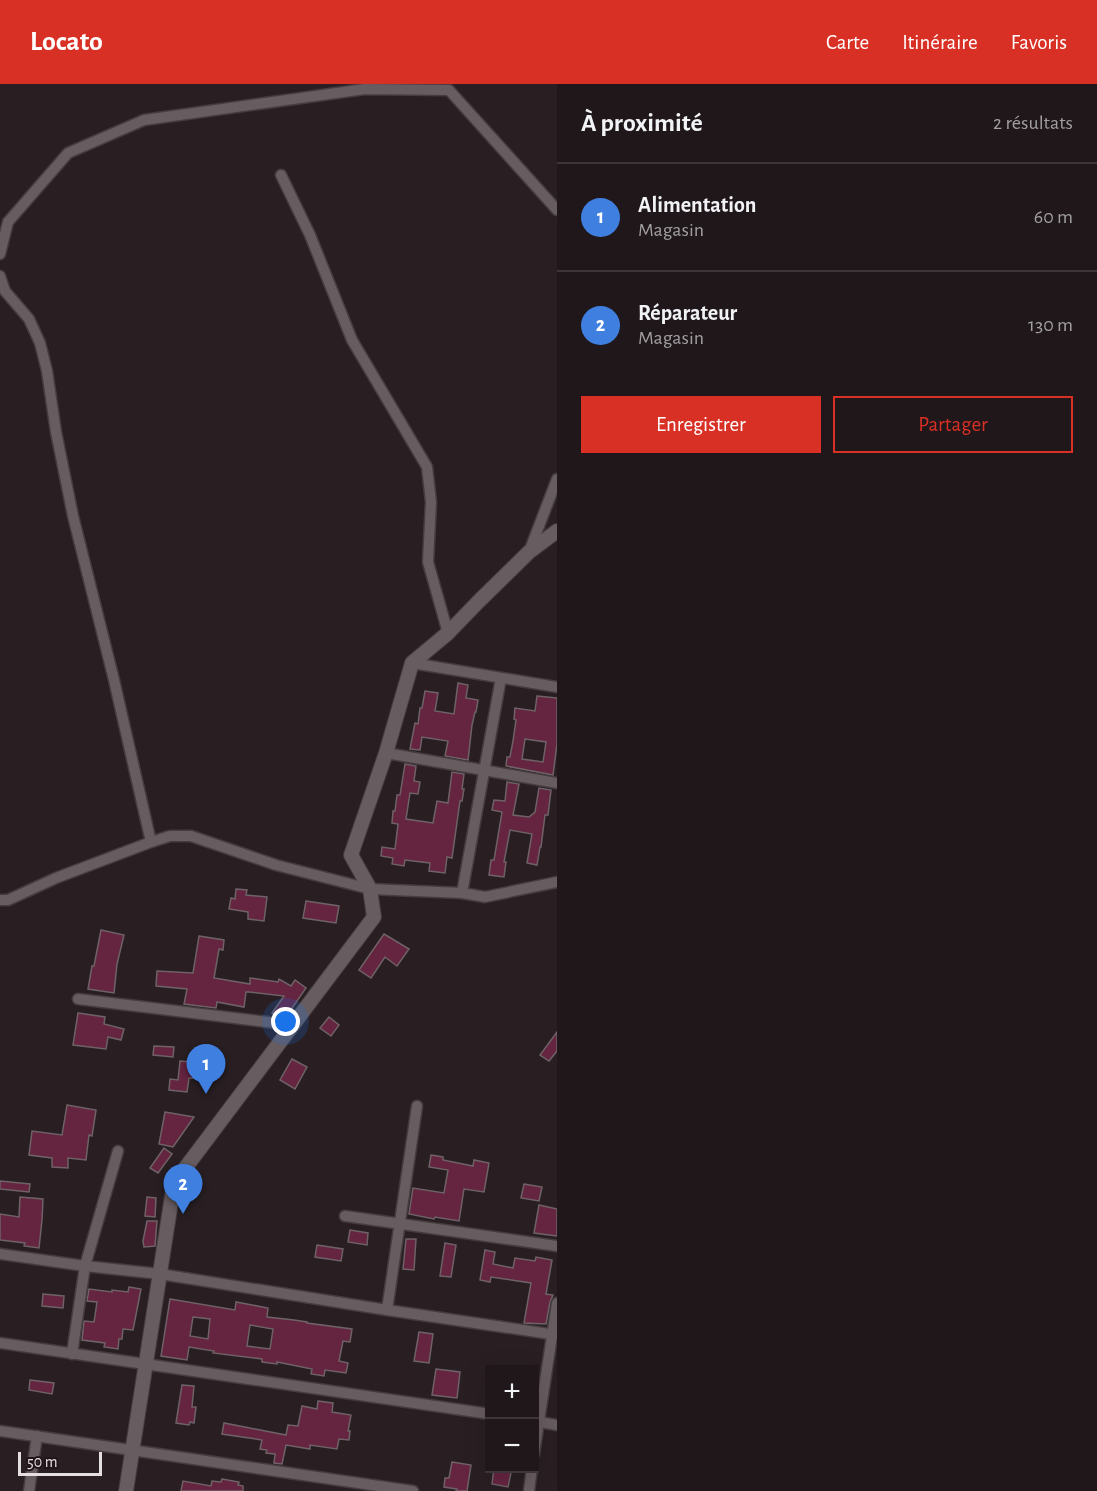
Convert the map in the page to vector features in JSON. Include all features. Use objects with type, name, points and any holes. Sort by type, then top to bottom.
[{"type":"street","points":[[0,254],[8,222],[68,153],[144,120],[365,89],[449,90],[557,210]]},
{"type":"street","points":[[281,175],[310,235],[352,340],[427,467],[431,502],[428,562],[448,633]]},
{"type":"street","points":[[0,276],[4,291],[29,319],[40,343],[73,516],[151,842]]},
{"type":"street","points":[[529,552],[557,479]]},
{"type":"street","points":[[126,1491],[174,1183],[374,917],[369,889],[351,855],[386,753],[411,663],[448,633],[529,552],[557,531]]},
{"type":"street","points":[[411,663],[557,687]]},
{"type":"street","points":[[462,894],[501,678]]},
{"type":"street","points":[[386,753],[557,783]]},
{"type":"street","points":[[0,900],[8,900],[56,878],[170,836],[191,836],[276,865],[369,889],[485,897],[557,880]]},
{"type":"street","points":[[78,999],[292,1024]]},
{"type":"street","points":[[387,1310],[417,1106]]},
{"type":"street","points":[[72,1354],[85,1266],[118,1151]]},
{"type":"street","points":[[345,1216],[557,1246]]},
{"type":"street","points":[[0,1254],[160,1274],[555,1335]]},
{"type":"street","points":[[537,1419],[555,1335],[557,1303]]},
{"type":"street","points":[[0,1343],[485,1413]]},
{"type":"street","points":[[539,1421],[557,1425]]},
{"type":"street","points":[[0,1431],[413,1491]]},
{"type":"street","points":[[29,1491],[37,1436]]},
{"type":"street","points":[[529,1491],[531,1473]]},
{"type":"building","points":[[458,683],[468,685],[466,698],[478,700],[472,725],[468,760],[445,756],[448,741],[422,737],[420,750],[410,749],[425,691],[438,693],[435,711],[454,714]]},
{"type":"building","points":[[537,696],[557,698],[557,744],[553,775],[506,766],[513,741],[515,708],[535,711]],"holes":[[[525,739],[546,742],[543,762],[522,759]]]},
{"type":"building","points":[[405,764],[416,766],[414,781],[420,782],[418,794],[410,793],[406,819],[433,823],[437,801],[448,803],[452,772],[464,774],[462,789],[464,789],[462,801],[460,801],[452,858],[447,857],[445,873],[429,871],[430,863],[405,860],[404,866],[392,864],[393,858],[381,856],[382,847],[395,849],[398,824],[392,823],[393,811],[395,811],[397,795],[400,795]]},
{"type":"building","points":[[507,782],[519,784],[513,815],[529,817],[535,812],[539,788],[551,790],[537,865],[527,863],[532,834],[510,830],[504,862],[506,862],[504,877],[489,875],[491,860],[494,860],[502,812],[492,810],[494,800],[505,801]]},
{"type":"building","points":[[236,889],[247,890],[246,895],[267,897],[264,921],[248,919],[248,912],[229,909],[231,898],[235,899]]},
{"type":"building","points":[[306,901],[339,906],[336,923],[303,918]]},
{"type":"building","points":[[101,930],[124,935],[117,964],[114,993],[88,989]]},
{"type":"building","points":[[384,934],[409,949],[397,966],[385,957],[371,978],[359,970]]},
{"type":"building","points":[[199,936],[224,940],[223,950],[219,949],[214,978],[250,984],[250,978],[278,982],[279,979],[291,986],[295,980],[306,988],[286,1017],[272,1013],[284,996],[246,992],[244,1007],[217,1002],[216,1008],[184,1004],[187,989],[156,986],[157,971],[193,973]]},
{"type":"building","points":[[78,1013],[105,1017],[104,1024],[124,1029],[121,1040],[108,1037],[106,1049],[73,1045]]},
{"type":"building","points":[[329,1017],[339,1025],[331,1036],[320,1028]]},
{"type":"building","points":[[557,1032],[557,1051],[549,1061],[540,1055]]},
{"type":"building","points":[[154,1046],[174,1047],[173,1057],[153,1055]]},
{"type":"building","points":[[292,1059],[307,1067],[295,1089],[280,1080]]},
{"type":"building","points":[[180,1061],[203,1063],[202,1079],[189,1078],[187,1092],[169,1090],[170,1079],[178,1080]]},
{"type":"building","points":[[67,1105],[96,1110],[92,1136],[89,1135],[86,1160],[68,1158],[68,1168],[52,1167],[52,1158],[29,1155],[32,1131],[62,1135]]},
{"type":"building","points":[[165,1112],[194,1117],[173,1147],[159,1144]]},
{"type":"building","points":[[164,1148],[172,1154],[158,1173],[150,1168]]},
{"type":"building","points":[[431,1155],[473,1166],[474,1160],[489,1163],[484,1192],[464,1189],[459,1221],[409,1214],[413,1188],[444,1193],[448,1170],[429,1167]]},
{"type":"building","points":[[0,1181],[30,1184],[29,1192],[0,1189]]},
{"type":"building","points":[[524,1184],[542,1187],[539,1201],[521,1198]]},
{"type":"building","points":[[20,1197],[43,1199],[39,1248],[24,1246],[25,1243],[0,1240],[0,1214],[19,1217]]},
{"type":"building","points":[[147,1197],[156,1198],[155,1217],[145,1216]]},
{"type":"building","points":[[539,1205],[557,1209],[557,1236],[534,1233]]},
{"type":"building","points":[[147,1221],[157,1221],[155,1246],[144,1247]]},
{"type":"building","points":[[350,1230],[368,1233],[367,1245],[348,1242]]},
{"type":"building","points":[[406,1239],[416,1239],[414,1270],[403,1269]]},
{"type":"building","points":[[445,1243],[456,1245],[451,1277],[440,1276]]},
{"type":"building","points":[[317,1245],[343,1249],[341,1261],[315,1257]]},
{"type":"building","points":[[485,1250],[495,1252],[493,1264],[513,1268],[515,1258],[535,1261],[536,1257],[552,1260],[546,1294],[553,1295],[546,1324],[524,1323],[531,1283],[491,1277],[490,1282],[480,1280]]},
{"type":"building","points":[[129,1287],[141,1289],[133,1330],[123,1329],[118,1349],[104,1347],[105,1343],[82,1340],[84,1321],[94,1322],[97,1302],[87,1301],[89,1289],[128,1292]]},
{"type":"building","points":[[43,1294],[64,1296],[63,1308],[42,1306]]},
{"type":"building","points":[[170,1299],[235,1310],[236,1302],[268,1308],[267,1317],[352,1329],[350,1342],[343,1341],[339,1361],[348,1363],[346,1373],[325,1370],[324,1376],[311,1374],[312,1369],[277,1362],[277,1364],[262,1362],[262,1359],[213,1353],[214,1351],[189,1347],[187,1360],[161,1356]],"holes":[[[193,1317],[210,1319],[208,1339],[190,1336]],[[250,1325],[273,1329],[270,1349],[247,1346]]]},
{"type":"building","points":[[419,1332],[433,1334],[429,1363],[414,1361]]},
{"type":"building","points":[[436,1369],[460,1372],[457,1398],[432,1395]]},
{"type":"building","points":[[30,1380],[54,1383],[52,1394],[29,1390]]},
{"type":"building","points":[[182,1385],[194,1386],[192,1407],[196,1407],[194,1423],[190,1422],[189,1425],[176,1423]]},
{"type":"building","points":[[318,1401],[333,1403],[332,1412],[351,1415],[349,1440],[339,1439],[337,1449],[310,1445],[310,1449],[286,1445],[282,1464],[274,1463],[275,1454],[266,1453],[267,1450],[260,1449],[262,1440],[222,1434],[224,1423],[286,1435],[288,1425],[298,1426],[302,1406],[317,1409]]},
{"type":"building","points":[[452,1462],[471,1465],[467,1491],[456,1491],[457,1489],[444,1487],[445,1478],[449,1478]]},
{"type":"building","points":[[493,1473],[511,1473],[508,1487],[492,1484]]},
{"type":"building","points":[[222,1479],[239,1482],[238,1485],[243,1486],[243,1491],[181,1491],[183,1481],[211,1486],[212,1481],[221,1482]]},
{"type":"place","name":"Alimentation","points":[[206,1094]]},
{"type":"place","name":"Réparateur","points":[[183,1214]]}]
